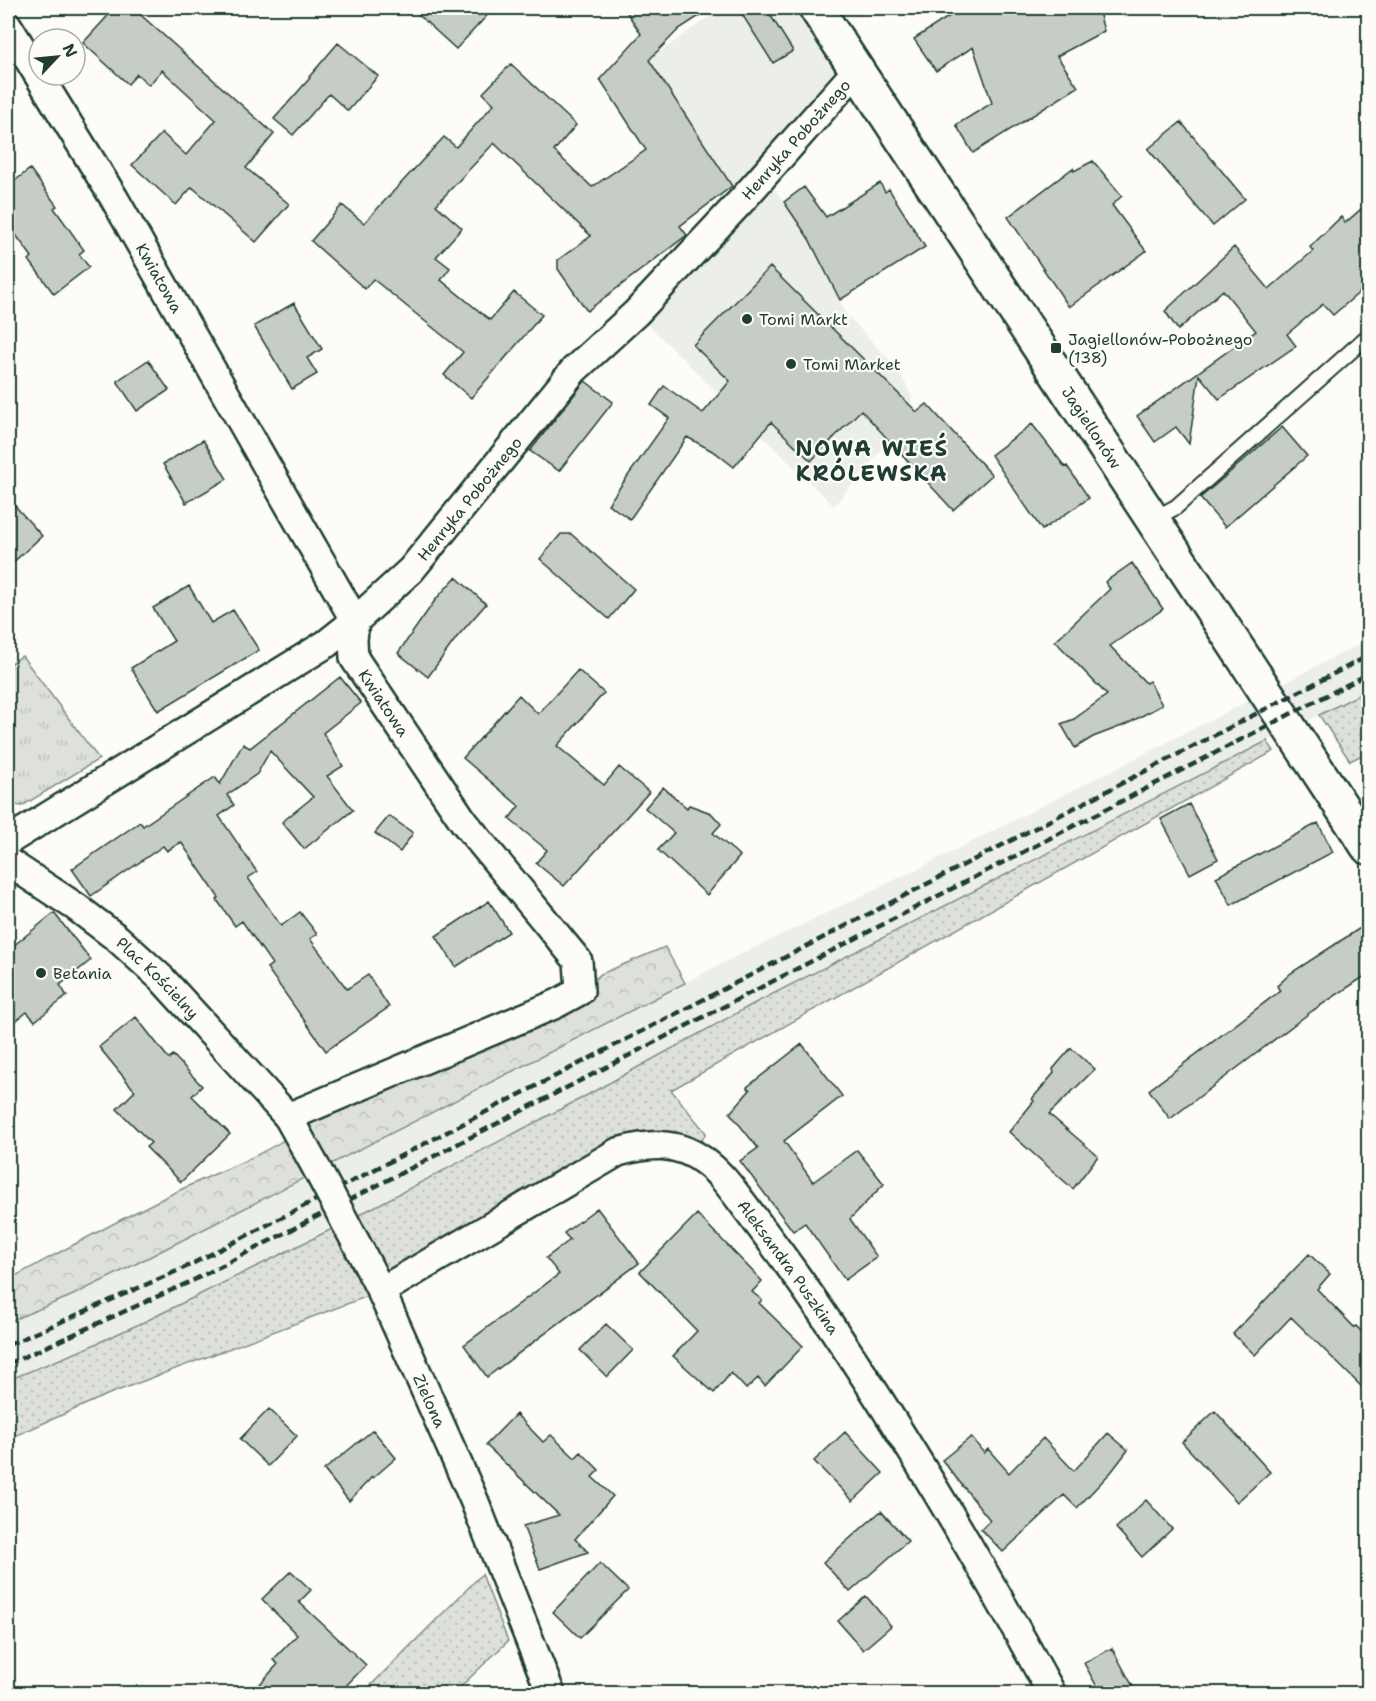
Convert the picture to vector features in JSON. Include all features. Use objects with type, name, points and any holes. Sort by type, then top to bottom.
[{"type":"street","name":"Jagiellonów","points":[[816,8],[1368,847]]},
{"type":"street","name":"Kwiatowa","points":[[8,26],[114,198],[355,621],[354,658],[464,822],[578,961],[580,991],[556,1004],[288,1117]]},
{"type":"street","name":"Henryka Pobożnego","points":[[8,841],[326,644],[355,621],[411,570],[574,370],[636,314],[742,200],[858,69]]},
{"type":"street","name":"Plac Kościelny","points":[[8,862],[76,907],[117,938],[161,978],[288,1117]]},
{"type":"street","name":"Zielona","points":[[288,1117],[381,1291],[474,1500],[551,1694]]},
{"type":"street","name":"Aleksandra Puszkina","points":[[381,1291],[618,1152],[640,1146],[664,1145],[683,1149],[704,1161],[718,1173],[739,1198],[827,1318],[931,1485],[1052,1694]]},
{"type":"lane","points":[[1154,519],[1176,507],[1368,336]]},
{"type":"shaded area","points":[[721,8],[816,8],[858,69],[764,176],[809,239],[846,314],[892,363],[912,398],[906,421],[834,506],[636,313],[742,200],[649,60]]},
{"type":"shaded area","points":[[1368,640],[1368,690],[755,1003],[580,1099],[330,1230],[148,1320],[8,1380],[8,1322],[71,1296],[118,1273],[731,959],[930,863]]},
{"type":"green space","points":[[22,656],[99,759],[22,806],[8,804],[8,665]]},
{"type":"green space","points":[[1368,690],[1368,752],[1350,761],[1319,715]]},
{"type":"green space","points":[[1267,741],[1274,751],[671,1090],[706,1133],[693,1155],[640,1146],[381,1291],[109,1394],[8,1439],[8,1380],[148,1320],[330,1230],[580,1099],[755,1003]]},
{"type":"green space","points":[[665,947],[685,983],[118,1273],[71,1296],[8,1322],[8,1280],[135,1212],[282,1141],[296,1132],[288,1117],[580,991],[601,974]]},
{"type":"green space","points":[[482,1574],[508,1641],[454,1693],[363,1693]]},
{"type":"building","points":[[115,8],[133,8],[274,134],[246,168],[289,204],[256,242],[192,187],[176,205],[132,165],[162,133],[186,155],[216,120],[162,70],[149,85],[137,74],[128,84],[87,47],[87,39]]},
{"type":"building","points":[[411,8],[494,8],[456,49]]},
{"type":"building","points":[[624,8],[712,8],[679,29],[649,60],[732,186],[680,226],[687,235],[587,311],[558,269],[558,260],[591,236],[494,143],[436,205],[462,228],[436,257],[450,268],[441,280],[490,320],[514,292],[542,315],[471,398],[444,375],[463,352],[373,279],[365,289],[311,241],[342,205],[364,223],[444,137],[456,147],[494,104],[483,93],[511,64],[576,125],[554,151],[592,187],[646,150],[600,79],[641,34]]},
{"type":"building","points":[[738,8],[766,8],[793,51],[773,63]]},
{"type":"building","points":[[962,8],[1098,8],[1104,31],[1057,56],[1078,87],[973,153],[956,125],[992,103],[973,47],[936,71],[914,39]]},
{"type":"building","points":[[338,43],[378,76],[348,111],[329,94],[293,135],[274,119]]},
{"type":"building","points":[[1181,122],[1245,199],[1213,226],[1148,149]]},
{"type":"building","points":[[1093,161],[1122,196],[1112,205],[1146,251],[1069,307],[1008,217],[1073,168],[1074,171]]},
{"type":"building","points":[[30,169],[57,206],[54,208],[84,250],[79,254],[89,267],[54,294],[29,260],[32,257],[8,224],[8,186]]},
{"type":"building","points":[[880,183],[885,192],[889,189],[925,247],[840,300],[809,239],[784,202],[804,187],[826,217]]},
{"type":"building","points":[[1368,203],[1368,285],[1333,315],[1323,304],[1287,334],[1296,346],[1219,399],[1199,375],[1189,444],[1176,427],[1155,442],[1137,416],[1256,331],[1223,290],[1178,330],[1165,311],[1234,247],[1269,289],[1313,251],[1310,247],[1341,217],[1345,223]]},
{"type":"building","points":[[770,267],[917,412],[927,404],[992,475],[953,510],[861,410],[811,461],[771,422],[734,467],[716,453],[687,437],[630,519],[608,504],[669,418],[651,405],[664,386],[703,413],[730,381],[693,345]]},
{"type":"building","points":[[294,303],[322,349],[307,358],[317,374],[292,389],[254,326]]},
{"type":"building","points":[[148,360],[169,390],[137,411],[117,381]]},
{"type":"building","points":[[585,381],[613,402],[559,471],[530,451]]},
{"type":"building","points":[[1032,424],[1065,467],[1067,466],[1089,498],[1042,530],[991,455]]},
{"type":"building","points":[[1282,427],[1307,456],[1225,527],[1200,498]]},
{"type":"building","points":[[203,440],[227,479],[186,503],[163,464]]},
{"type":"building","points":[[8,498],[42,536],[8,567]]},
{"type":"building","points":[[561,534],[571,534],[634,589],[609,619],[540,559]]},
{"type":"building","points":[[1132,563],[1163,609],[1110,646],[1146,683],[1149,681],[1162,705],[1127,724],[1093,737],[1075,748],[1061,724],[1074,719],[1107,695],[1055,641],[1110,589],[1105,582]]},
{"type":"building","points":[[456,577],[486,604],[457,637],[428,677],[398,653],[436,599]]},
{"type":"building","points":[[189,586],[211,623],[233,610],[259,650],[158,711],[131,668],[174,641],[153,608]]},
{"type":"building","points":[[578,670],[604,693],[557,746],[604,785],[619,767],[649,792],[564,886],[536,863],[547,850],[509,819],[519,806],[463,758],[519,695],[538,714]]},
{"type":"building","points":[[340,677],[361,703],[323,733],[343,766],[327,776],[353,810],[304,849],[282,822],[313,797],[270,751],[257,774],[227,795],[234,805],[219,816],[257,872],[248,878],[281,926],[300,912],[317,934],[310,939],[347,989],[368,975],[389,1007],[326,1051],[267,968],[272,964],[242,921],[235,926],[181,842],[167,851],[163,846],[91,896],[72,869],[140,822],[143,826],[215,777],[220,784],[243,744],[250,748]]},
{"type":"building","points":[[663,787],[687,808],[689,805],[711,813],[721,824],[713,833],[740,856],[707,895],[658,850],[674,833],[645,808]]},
{"type":"building","points":[[1189,804],[1218,859],[1190,874],[1161,819]]},
{"type":"building","points":[[389,816],[413,833],[400,852],[375,833]]},
{"type":"building","points":[[1318,823],[1333,852],[1231,905],[1216,877]]},
{"type":"building","points":[[489,901],[509,932],[456,967],[436,936]]},
{"type":"building","name":"Betania","points":[[54,913],[91,960],[60,985],[67,996],[35,1021],[27,1012],[8,1027],[8,950]]},
{"type":"building","points":[[1368,923],[1368,974],[1312,1011],[1170,1119],[1149,1090],[1280,991],[1277,986],[1291,973]]},
{"type":"building","points":[[136,1017],[169,1059],[173,1055],[202,1086],[192,1096],[230,1134],[181,1182],[146,1147],[151,1143],[117,1109],[135,1091],[99,1047]]},
{"type":"building","points":[[802,1044],[842,1096],[784,1141],[813,1182],[857,1150],[884,1184],[850,1219],[877,1257],[845,1280],[805,1223],[793,1231],[740,1161],[758,1148],[730,1113],[750,1090],[747,1087]]},
{"type":"building","points":[[1071,1048],[1095,1069],[1049,1114],[1098,1156],[1073,1189],[1009,1132],[1054,1073],[1053,1069]]},
{"type":"building","points":[[597,1208],[639,1263],[487,1377],[464,1345],[559,1274],[546,1258],[570,1240],[564,1233]]},
{"type":"building","points":[[697,1214],[762,1281],[752,1292],[762,1300],[759,1303],[803,1346],[765,1386],[758,1378],[746,1389],[731,1373],[714,1393],[673,1356],[697,1331],[640,1272]]},
{"type":"building","points":[[1309,1254],[1330,1274],[1317,1289],[1368,1338],[1368,1393],[1291,1317],[1255,1355],[1233,1334]]},
{"type":"building","points":[[606,1324],[633,1350],[607,1377],[580,1350]]},
{"type":"building","points":[[269,1409],[297,1436],[268,1466],[240,1439]]},
{"type":"building","points":[[1215,1411],[1270,1472],[1237,1502],[1182,1442]]},
{"type":"building","points":[[516,1414],[543,1442],[551,1435],[575,1458],[581,1452],[599,1470],[592,1477],[613,1496],[575,1539],[588,1552],[540,1569],[523,1526],[559,1515],[486,1445]]},
{"type":"building","points":[[373,1430],[396,1458],[372,1477],[349,1501],[324,1470]]},
{"type":"building","points":[[845,1432],[883,1473],[853,1501],[814,1461]]},
{"type":"building","points":[[1108,1433],[1128,1450],[1112,1471],[1077,1508],[1064,1495],[1003,1552],[981,1529],[990,1520],[942,1460],[971,1437],[984,1453],[988,1449],[1009,1473],[1043,1438],[1074,1471]]},
{"type":"building","points":[[1146,1500],[1172,1529],[1142,1557],[1116,1528]]},
{"type":"building","points":[[881,1511],[908,1541],[850,1592],[823,1562]]},
{"type":"building","points":[[600,1563],[628,1590],[580,1638],[553,1612]]},
{"type":"building","points":[[291,1571],[311,1590],[299,1602],[366,1665],[338,1694],[251,1694],[278,1664],[273,1660],[297,1635],[262,1599]]},
{"type":"building","points":[[866,1596],[891,1626],[863,1650],[838,1621]]},
{"type":"building","points":[[1112,1648],[1137,1694],[1101,1694],[1084,1663]]},
{"type":"railway","points":[[8,1345],[184,1268],[1368,656]]},
{"type":"railway","points":[[8,1364],[194,1280],[1368,674]]},
{"type":"place","name":"Tomi Markt","points":[[747,319]]},
{"type":"place","name":"Jagiellonów-Pobożnego (138)","points":[[1056,348]]},
{"type":"place","name":"Tomi Market","points":[[791,364]]},
{"type":"place","name":"Betania","points":[[41,973]]},
{"type":"district","name":"NOWA WIEŚ KRÓLEWSKA","points":[[872,461]]}]
